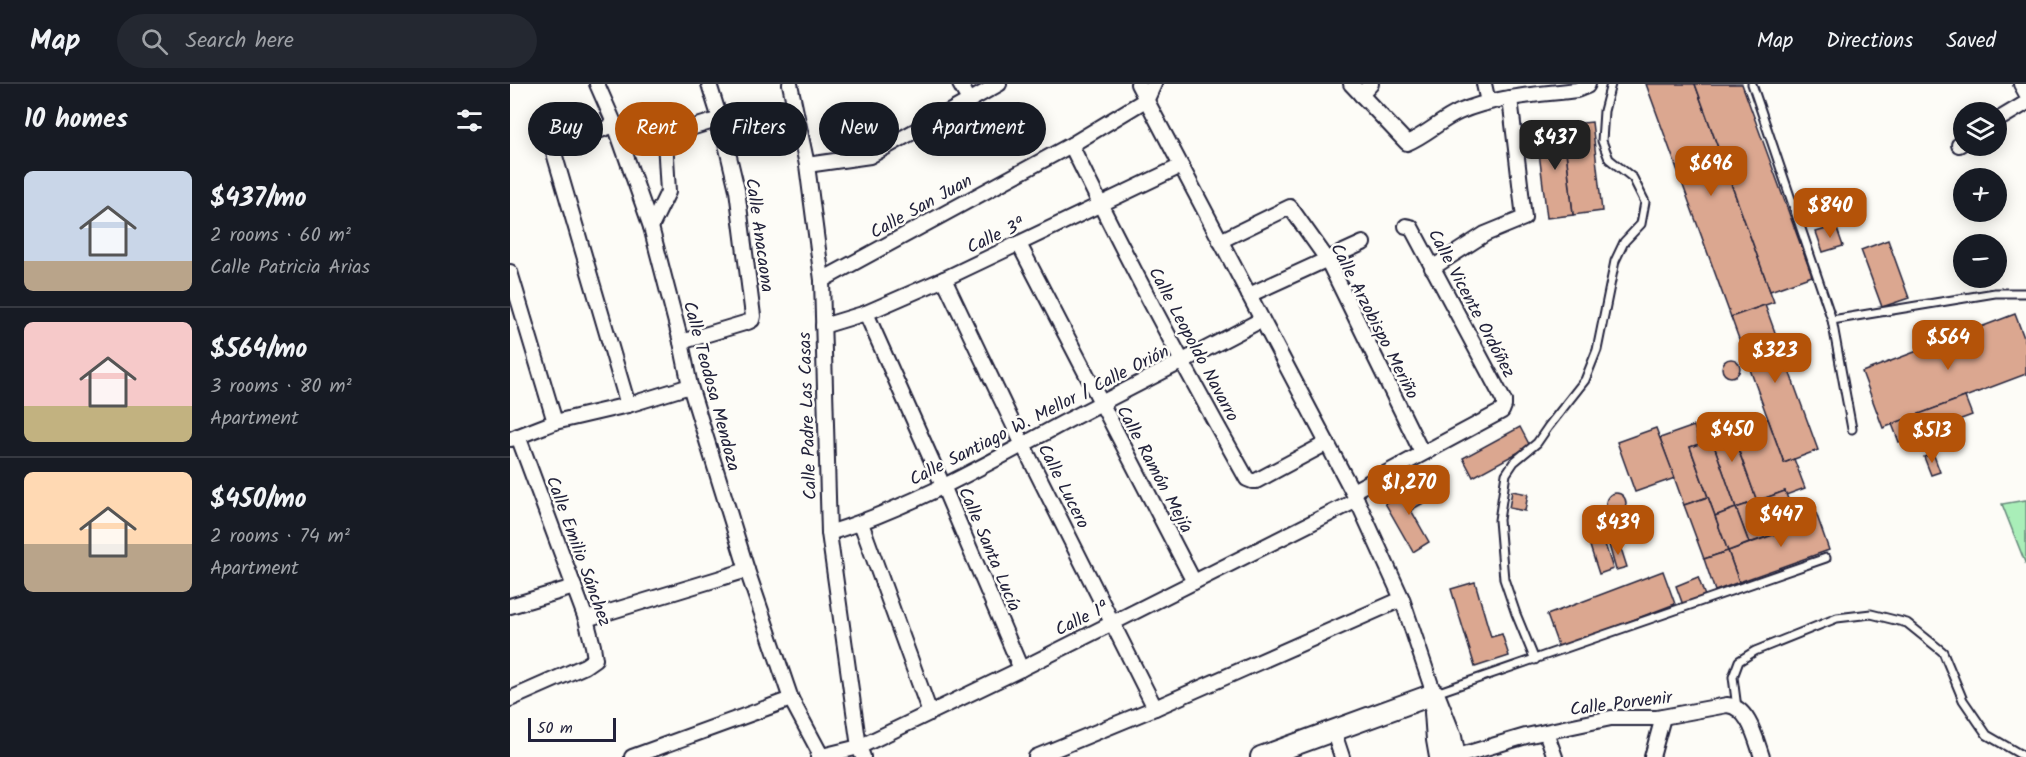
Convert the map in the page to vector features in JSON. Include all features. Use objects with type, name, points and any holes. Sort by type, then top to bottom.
[{"type":"street","name":"Calle Teodosa Mendoza","points":[[597,84],[615,125]]},
{"type":"street","name":"Calle Anacaona","points":[[709,84],[715,102]]},
{"type":"street","name":"Calle Padre Las Casas","points":[[790,84],[807,165],[822,280],[829,533],[861,752]]},
{"type":"street","points":[[960,84],[969,100]]},
{"type":"street","points":[[807,165],[870,156],[999,84]]},
{"type":"street","points":[[1138,84],[1355,496],[1402,599],[1451,737],[1455,757]]},
{"type":"street","points":[[1147,99],[1154,84]]},
{"type":"street","points":[[1352,84],[1407,142],[1450,116],[1488,102],[1576,90],[1588,84]]},
{"type":"street","points":[[1361,95],[1371,84]]},
{"type":"street","points":[[1484,84],[1488,102]]},
{"type":"street","points":[[2021,84],[2026,93]]},
{"type":"street","points":[[1432,268],[1485,234],[1524,218],[1510,98]]},
{"type":"street","name":"Calle San Juan","points":[[822,280],[1071,145],[1147,99]]},
{"type":"street","points":[[2007,114],[2026,103]]},
{"type":"street","points":[[651,227],[668,192],[665,140],[668,135],[710,122]]},
{"type":"street","points":[[615,125],[558,145],[554,153],[628,405]]},
{"type":"street","name":"Calle Leopoldo Navarro","points":[[1071,145],[1182,362],[1247,479],[1257,481],[1327,443]]},
{"type":"street","name":"Calle Teodosa Mendoza","points":[[626,156],[651,227],[690,386],[747,570],[791,699],[820,757]]},
{"type":"street","name":"Calle Anacaona","points":[[681,342],[752,320],[737,190],[729,156]]},
{"type":"street","name":"Calle 3ª","points":[[823,326],[866,313],[944,279],[1181,166]]},
{"type":"street","name":"Calle Arzobispo Meriño","points":[[1220,241],[1290,207],[1327,259],[1422,453]]},
{"type":"street","name":"Calle Vicente Ordóñez","points":[[1355,496],[1422,453],[1502,411],[1504,406],[1504,400],[1411,227],[1406,226]]},
{"type":"street","points":[[1249,295],[1363,243]]},
{"type":"street","name":"Calle Ramón Mejía","points":[[1019,244],[1194,582]]},
{"type":"street","points":[[510,272],[555,422]]},
{"type":"street","name":"Calle Lucero","points":[[944,279],[1023,445],[1155,708]]},
{"type":"street","name":"Calle Santa Lucía","points":[[866,313],[1021,669]]},
{"type":"street","name":"Calle Santiago W. Mellor / Calle Orión","points":[[829,533],[861,523],[944,488],[1261,320]]},
{"type":"street","points":[[514,438],[555,422],[628,405],[690,386]]},
{"type":"street","name":"Calle Emilio Sánchez","points":[[510,699],[585,666],[595,659],[586,619],[514,438]]},
{"type":"street","name":"Calle 1ª","points":[[820,757],[861,752],[930,712],[1194,582],[1355,496]]},
{"type":"street","points":[[861,523],[930,712]]},
{"type":"street","points":[[586,619],[747,570]]},
{"type":"street","points":[[510,606],[574,587]]},
{"type":"street","points":[[1036,757],[1155,708],[1402,599]]},
{"type":"street","points":[[1261,757],[1434,694]]},
{"type":"street","points":[[1434,694],[1440,757]]},
{"type":"street","points":[[632,757],[791,699]]},
{"type":"street","name":"Calle Porvenir","points":[[1455,757],[1546,732],[1611,718],[1647,719],[1727,705],[1737,708]]},
{"type":"street","points":[[1737,708],[1747,719],[1762,757]]},
{"type":"street","points":[[1652,757],[1663,717]]},
{"type":"street","points":[[1333,730],[1342,757]]},
{"type":"street","points":[[1546,732],[1555,757]]},
{"type":"lane","points":[[1534,660],[1504,579],[1499,520],[1506,474],[1514,462],[1537,443],[1585,380],[1597,350],[1615,261],[1624,242],[1641,224],[1645,202],[1633,177],[1609,159],[1602,141],[1604,111],[1611,84]]},
{"type":"lane","points":[[1752,84],[1833,320],[1852,429]]},
{"type":"lane","points":[[1833,320],[1995,293],[2026,293]]},
{"type":"lane","points":[[1434,694],[1826,558]]},
{"type":"lane","points":[[1737,708],[1733,677],[1739,660],[1755,651],[1838,618],[1871,614],[1907,623],[1942,652],[1963,700],[1988,735],[2025,757]]},
{"type":"green space","points":[[2026,500],[2026,565],[2002,504]]},
{"type":"building","points":[[1646,84],[1695,84],[1774,302],[1731,317]]},
{"type":"building","points":[[1695,84],[1742,84],[1812,276],[1770,291]]},
{"type":"building","points":[[1592,122],[1602,211],[1573,215],[1563,125]]},
{"type":"building","points":[[1563,125],[1573,215],[1547,218],[1536,128]]},
{"type":"building","points":[[1836,226],[1843,246],[1823,252],[1816,232]]},
{"type":"building","points":[[1888,240],[1909,298],[1882,307],[1861,250]]},
{"type":"building","points":[[1765,305],[1818,450],[1784,463],[1731,317]]},
{"type":"building","points":[[2015,314],[2026,343],[2026,374],[1883,428],[1862,372]]},
{"type":"building","points":[[1731,359],[1737,362],[1740,368],[1737,374],[1731,377],[1725,374],[1722,368],[1725,362]]},
{"type":"building","points":[[1965,397],[1972,415],[1899,442],[1892,424]]},
{"type":"building","points":[[1727,418],[1757,501],[1736,508],[1707,426]]},
{"type":"building","points":[[1768,419],[1784,463],[1794,459],[1805,488],[1786,495],[1785,491],[1757,501],[1732,432]]},
{"type":"building","points":[[1694,426],[1700,444],[1690,447],[1708,497],[1684,505],[1660,438]]},
{"type":"building","points":[[1520,427],[1530,446],[1473,477],[1463,458]]},
{"type":"building","points":[[1656,428],[1675,478],[1635,492],[1617,442]]},
{"type":"building","points":[[1712,440],[1736,508],[1715,516],[1690,447]]},
{"type":"building","points":[[1933,453],[1940,472],[1931,475],[1924,457]]},
{"type":"building","points":[[1418,484],[1427,501],[1411,510],[1429,542],[1413,552],[1385,503]]},
{"type":"building","points":[[1512,491],[1528,494],[1525,511],[1509,508]]},
{"type":"building","points":[[1785,491],[1798,526],[1770,536],[1757,501]]},
{"type":"building","points":[[1616,493],[1623,496],[1626,503],[1623,510],[1616,513],[1609,510],[1606,503],[1609,496]]},
{"type":"building","points":[[1708,497],[1728,551],[1704,559],[1684,505]]},
{"type":"building","points":[[1757,501],[1770,536],[1749,543],[1736,508]]},
{"type":"building","points":[[1814,507],[1829,550],[1739,582],[1728,551],[1798,526],[1793,514]]},
{"type":"building","points":[[1736,508],[1749,543],[1728,551],[1715,516]]},
{"type":"building","points":[[1634,513],[1645,517],[1649,528],[1645,539],[1634,543],[1623,539],[1619,528],[1623,517]]},
{"type":"building","points":[[1604,541],[1613,569],[1599,574],[1590,546]]},
{"type":"building","points":[[1619,542],[1627,567],[1616,570],[1609,545]]},
{"type":"building","points":[[1728,551],[1739,582],[1715,591],[1704,559]]},
{"type":"building","points":[[1663,571],[1675,604],[1559,648],[1547,615]]},
{"type":"building","points":[[1698,577],[1705,596],[1683,605],[1676,586]]},
{"type":"building","points":[[1475,582],[1491,637],[1502,634],[1509,656],[1475,667],[1451,589]]}]
